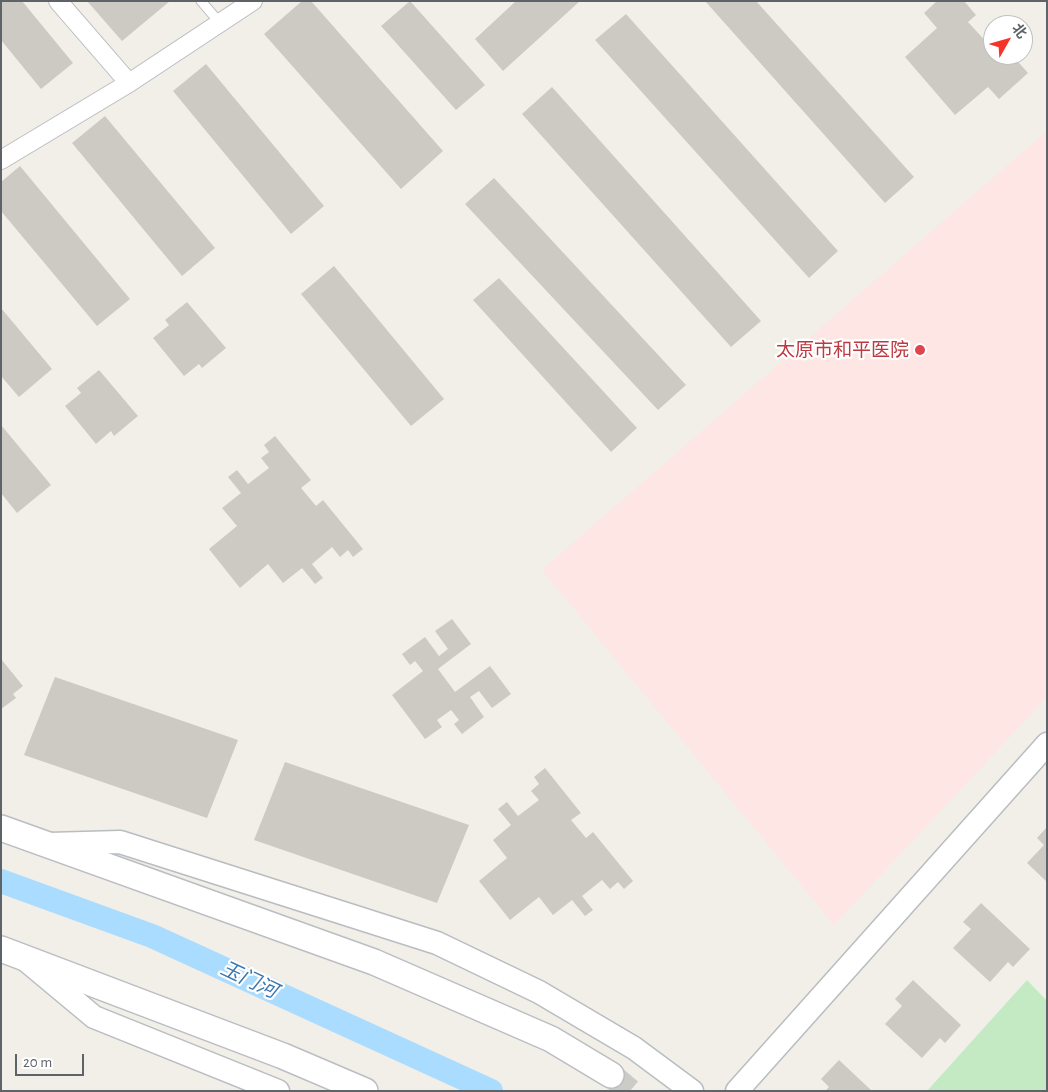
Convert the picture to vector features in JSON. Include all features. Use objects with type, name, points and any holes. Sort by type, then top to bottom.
[{"type":"main road","points":[[16,832],[374,962],[550,1039],[610,1075]]},
{"type":"main road","points":[[12,953],[283,1056],[365,1091]]},
{"type":"street","points":[[58,1],[129,83]]},
{"type":"street","points":[[1,160],[129,83],[253,1]]},
{"type":"street","points":[[737,1091],[1047,744]]},
{"type":"street","points":[[16,832],[120,842],[437,943],[540,992],[634,1048],[692,1091]]},
{"type":"street","points":[[12,953],[94,1016],[278,1091]]},
{"type":"lane","points":[[201,1],[220,23]]},
{"type":"shaded area","name":"太原市和平医院","points":[[1047,131],[1047,697],[834,925],[542,570]]},
{"type":"green space","points":[[1027,980],[1047,1001],[1047,1091],[927,1091]]},
{"type":"building","points":[[1,1],[22,1],[73,63],[41,89],[1,40]]},
{"type":"building","points":[[87,1],[170,1],[122,41]]},
{"type":"building","points":[[302,1],[311,1],[443,151],[401,189],[264,34]]},
{"type":"building","points":[[410,1],[485,85],[456,110],[381,26]]},
{"type":"building","points":[[516,1],[580,1],[503,71],[475,39]]},
{"type":"building","points":[[705,1],[756,1],[914,177],[885,203]]},
{"type":"building","points":[[937,1],[964,1],[976,15],[968,22],[983,38],[983,65],[1021,65],[1028,73],[999,99],[988,87],[955,115],[905,57],[937,28],[924,13]]},
{"type":"building","points":[[626,14],[838,251],[809,278],[595,40]]},
{"type":"building","points":[[206,64],[324,206],[291,234],[173,91]]},
{"type":"building","points":[[552,87],[761,321],[731,347],[522,114]]},
{"type":"building","points":[[105,116],[215,248],[182,276],[72,143]]},
{"type":"building","points":[[20,166],[130,299],[97,326],[1,211],[1,182]]},
{"type":"building","points":[[494,178],[686,385],[658,410],[465,204]]},
{"type":"building","points":[[334,266],[444,399],[411,426],[301,294]]},
{"type":"building","points":[[499,278],[637,428],[611,452],[473,300]]},
{"type":"building","points":[[187,302],[226,348],[202,368],[199,364],[184,376],[153,338],[169,325],[165,320]]},
{"type":"building","points":[[1,308],[52,369],[19,397],[1,376]]},
{"type":"building","points":[[99,370],[138,416],[114,436],[111,431],[96,444],[65,406],[81,393],[77,388]]},
{"type":"building","points":[[1,425],[51,485],[17,513],[1,493]]},
{"type":"building","points":[[275,436],[311,480],[301,488],[316,506],[323,500],[363,549],[353,557],[348,550],[340,557],[332,547],[312,564],[323,578],[315,584],[302,568],[283,583],[268,564],[240,588],[209,549],[237,526],[222,508],[241,493],[228,477],[237,470],[248,484],[269,468],[261,458],[269,452],[264,445]]},
{"type":"building","points":[[452,619],[471,644],[438,669],[455,692],[490,666],[511,694],[492,708],[479,691],[470,697],[484,717],[462,734],[454,724],[459,720],[451,710],[437,720],[442,727],[425,739],[392,695],[423,671],[415,661],[410,665],[402,654],[425,637],[439,656],[448,649],[435,631]]},
{"type":"building","points":[[1,659],[23,686],[13,694],[16,698],[1,709]]},
{"type":"building","points":[[55,677],[238,740],[207,818],[24,755]]},
{"type":"building","points":[[285,762],[469,825],[437,903],[254,840]]},
{"type":"building","points":[[545,768],[581,813],[571,820],[586,838],[593,832],[633,881],[624,889],[618,882],[610,889],[602,880],[582,896],[593,910],[585,916],[572,900],[553,915],[539,897],[510,920],[479,881],[507,858],[493,840],[511,825],[498,809],[507,802],[518,816],[539,800],[531,791],[539,784],[534,777]]},
{"type":"building","points":[[1047,827],[1047,882],[1027,863],[1044,845],[1037,838]]},
{"type":"building","points":[[981,903],[1030,949],[1013,967],[1008,962],[990,982],[953,948],[971,929],[963,922]]},
{"type":"building","points":[[913,980],[961,1025],[945,1043],[940,1038],[922,1058],[885,1024],[902,1006],[895,999]]},
{"type":"building","points":[[839,1060],[872,1091],[825,1091],[829,1087],[821,1079]]},
{"type":"waterway","name":"玉门河","points":[[1,881],[152,936],[491,1091]]},
{"type":"tunnel","points":[[611,1075],[630,1091]]},
{"type":"place","name":"太原市和平医院","points":[[920,350]]}]
